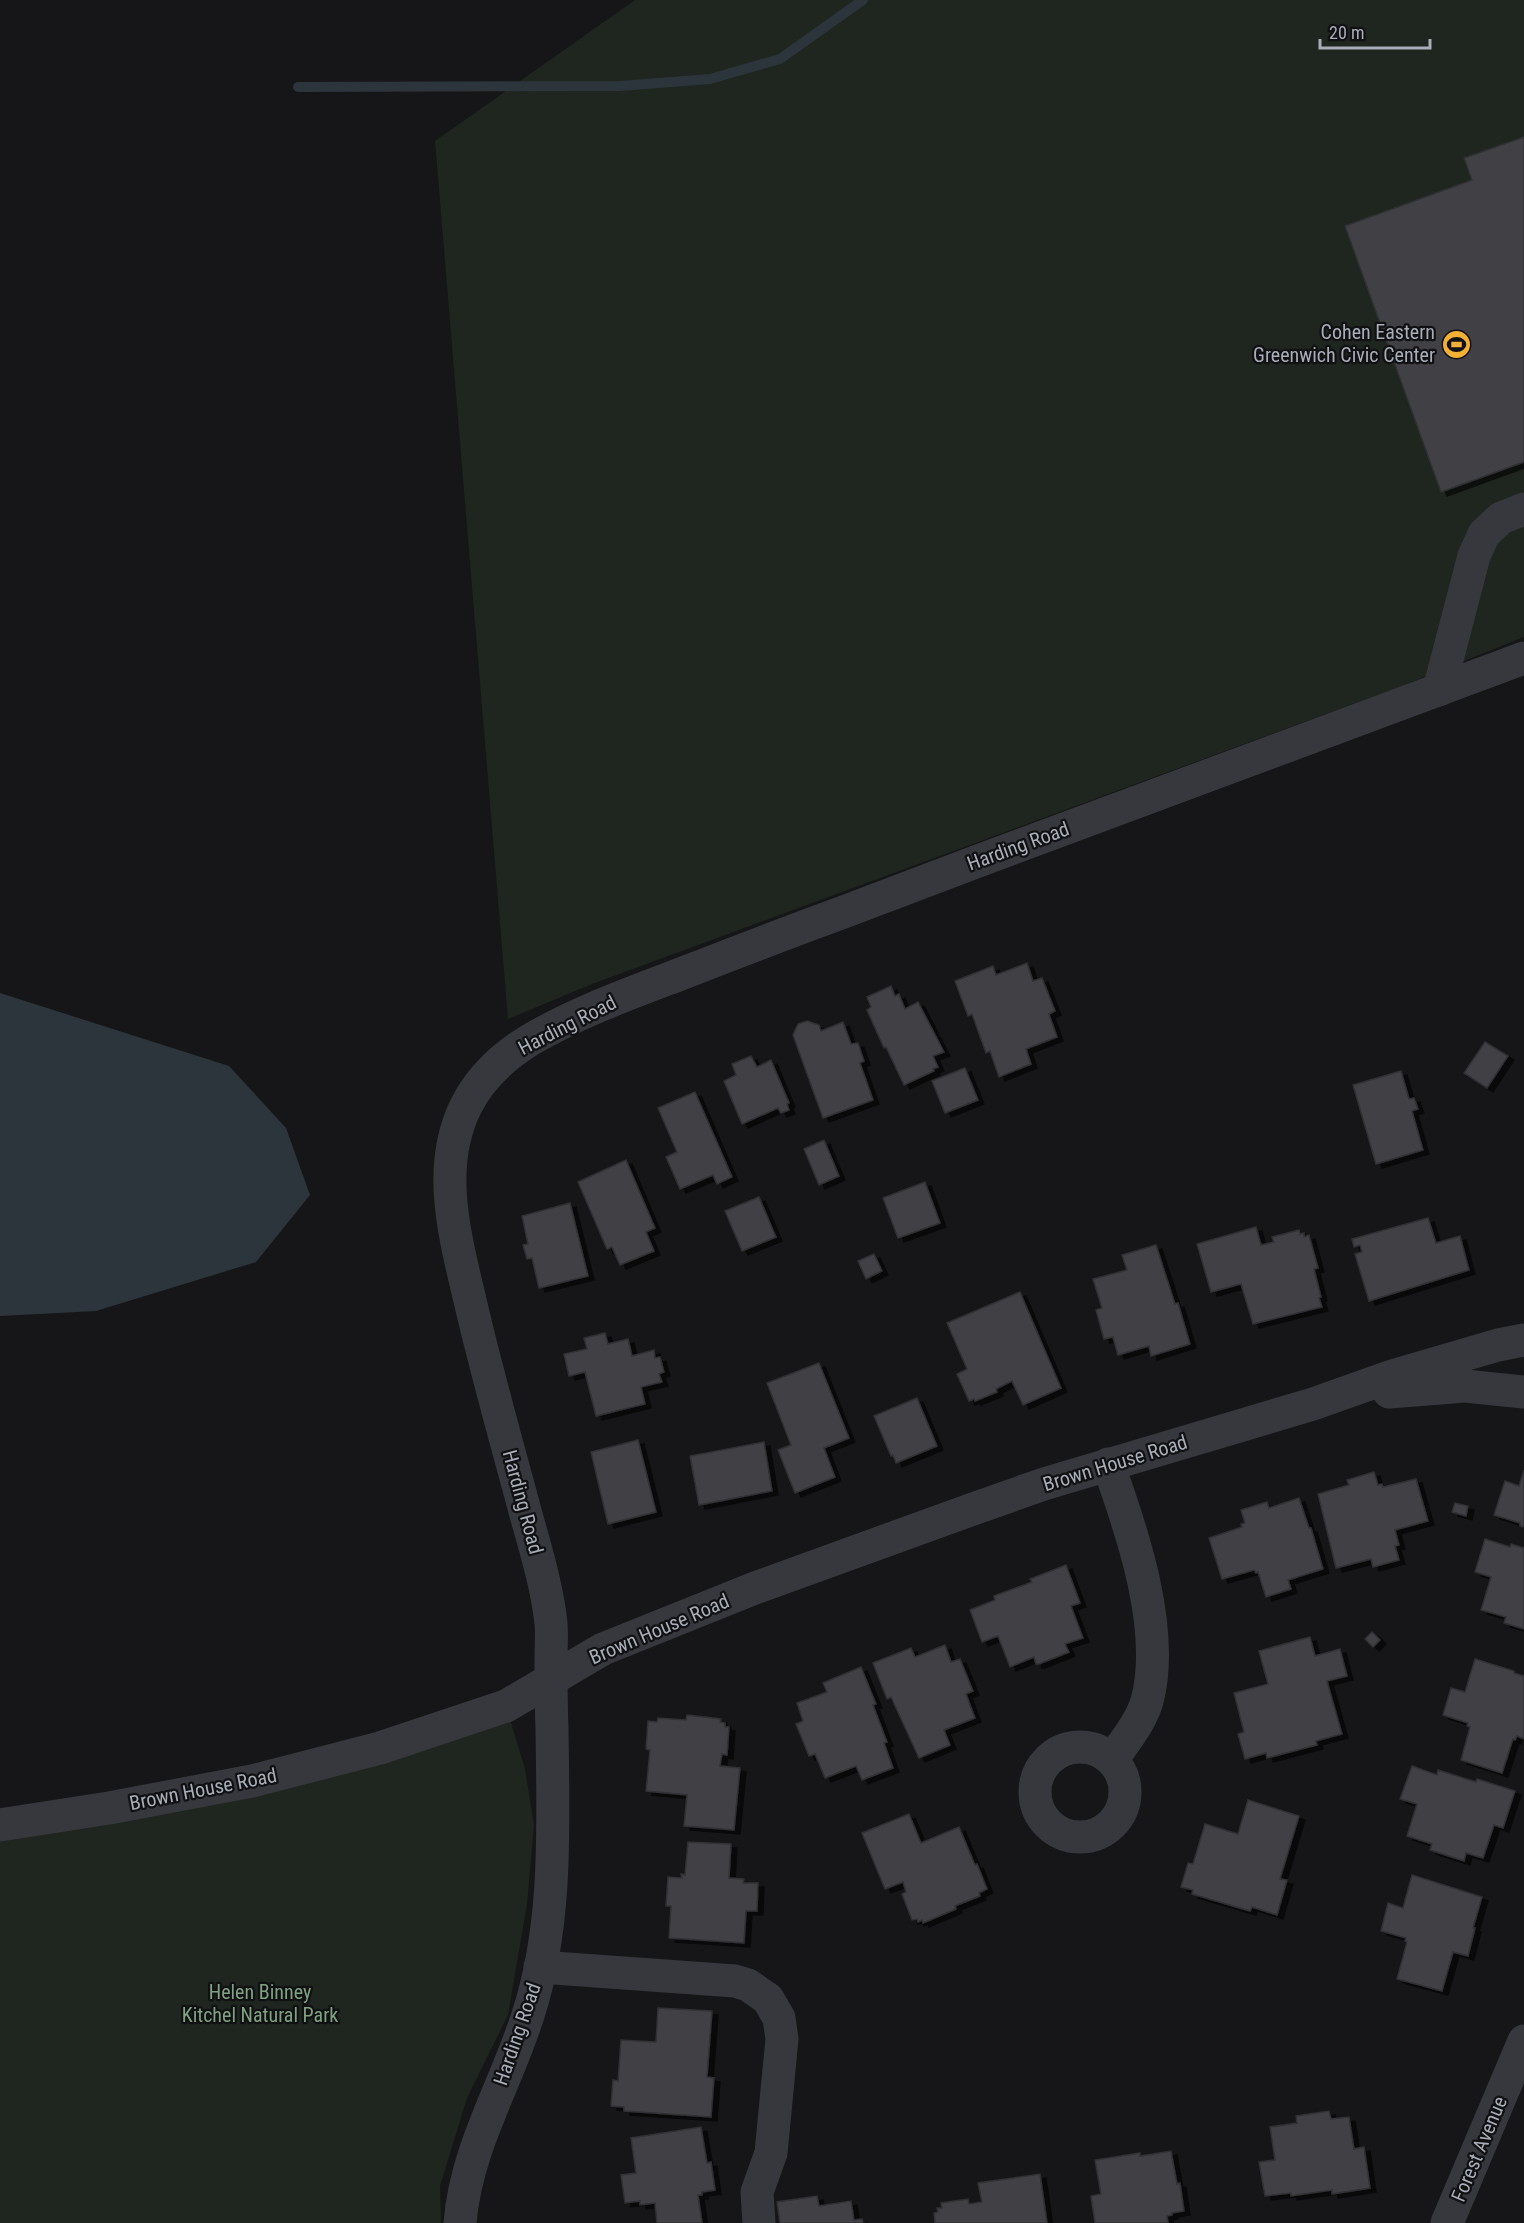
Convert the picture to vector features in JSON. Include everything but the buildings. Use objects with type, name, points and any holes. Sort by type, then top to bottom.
[{"type":"street","points":[[1439,690],[1474,556],[1484,534],[1501,518],[1524,509]]},
{"type":"street","name":"Harding Road","points":[[460,2223],[465,2184],[472,2160],[486,2118],[528,2015],[540,1967],[552,1851],[551,1624],[538,1559],[477,1331],[452,1211],[450,1174],[454,1138],[463,1111],[484,1078],[500,1062],[528,1041],[642,988],[1524,658]]},
{"type":"street","name":"Brown House Road","points":[[0,1825],[201,1791],[323,1764],[380,1748],[506,1706],[603,1649],[755,1588],[1034,1488],[1313,1404],[1392,1376],[1498,1345],[1524,1340]]},
{"type":"street","name":"Brown House Road","points":[[1313,1404],[1398,1390],[1465,1386],[1524,1392]]},
{"type":"street","points":[[1108,1464],[1133,1539],[1147,1600],[1151,1640],[1151,1670],[1146,1702],[1131,1732],[1112,1760]]},
{"type":"street","points":[[540,1967],[735,1981],[748,1985],[768,1999],[779,2018],[782,2039],[771,2153],[758,2192],[759,2223]]},
{"type":"street","name":"Forest Avenue","points":[[1447,2223],[1513,2095],[1524,2041]]},
{"type":"green space","name":"Cohen Eastern Greenwich Civic Center","points":[[635,0],[1524,0],[1524,637],[1399,687],[592,984],[508,1019],[435,141]]},
{"type":"green space","name":"Helen Binney Kitchel Natural Park","points":[[506,1706],[525,1769],[534,1825],[527,1904],[508,2015],[467,2098],[440,2186],[441,2223],[0,2223],[0,1824]]},
{"type":"shaded area","points":[[0,993],[229,1066],[286,1128],[310,1195],[256,1262],[96,1311],[0,1316]]},
{"type":"waterway","points":[[298,87],[620,86],[710,79],[780,59],[863,0]]},
{"type":"place","name":"Cohen Eastern Greenwich Civic Center","points":[[1456,344]]}]
